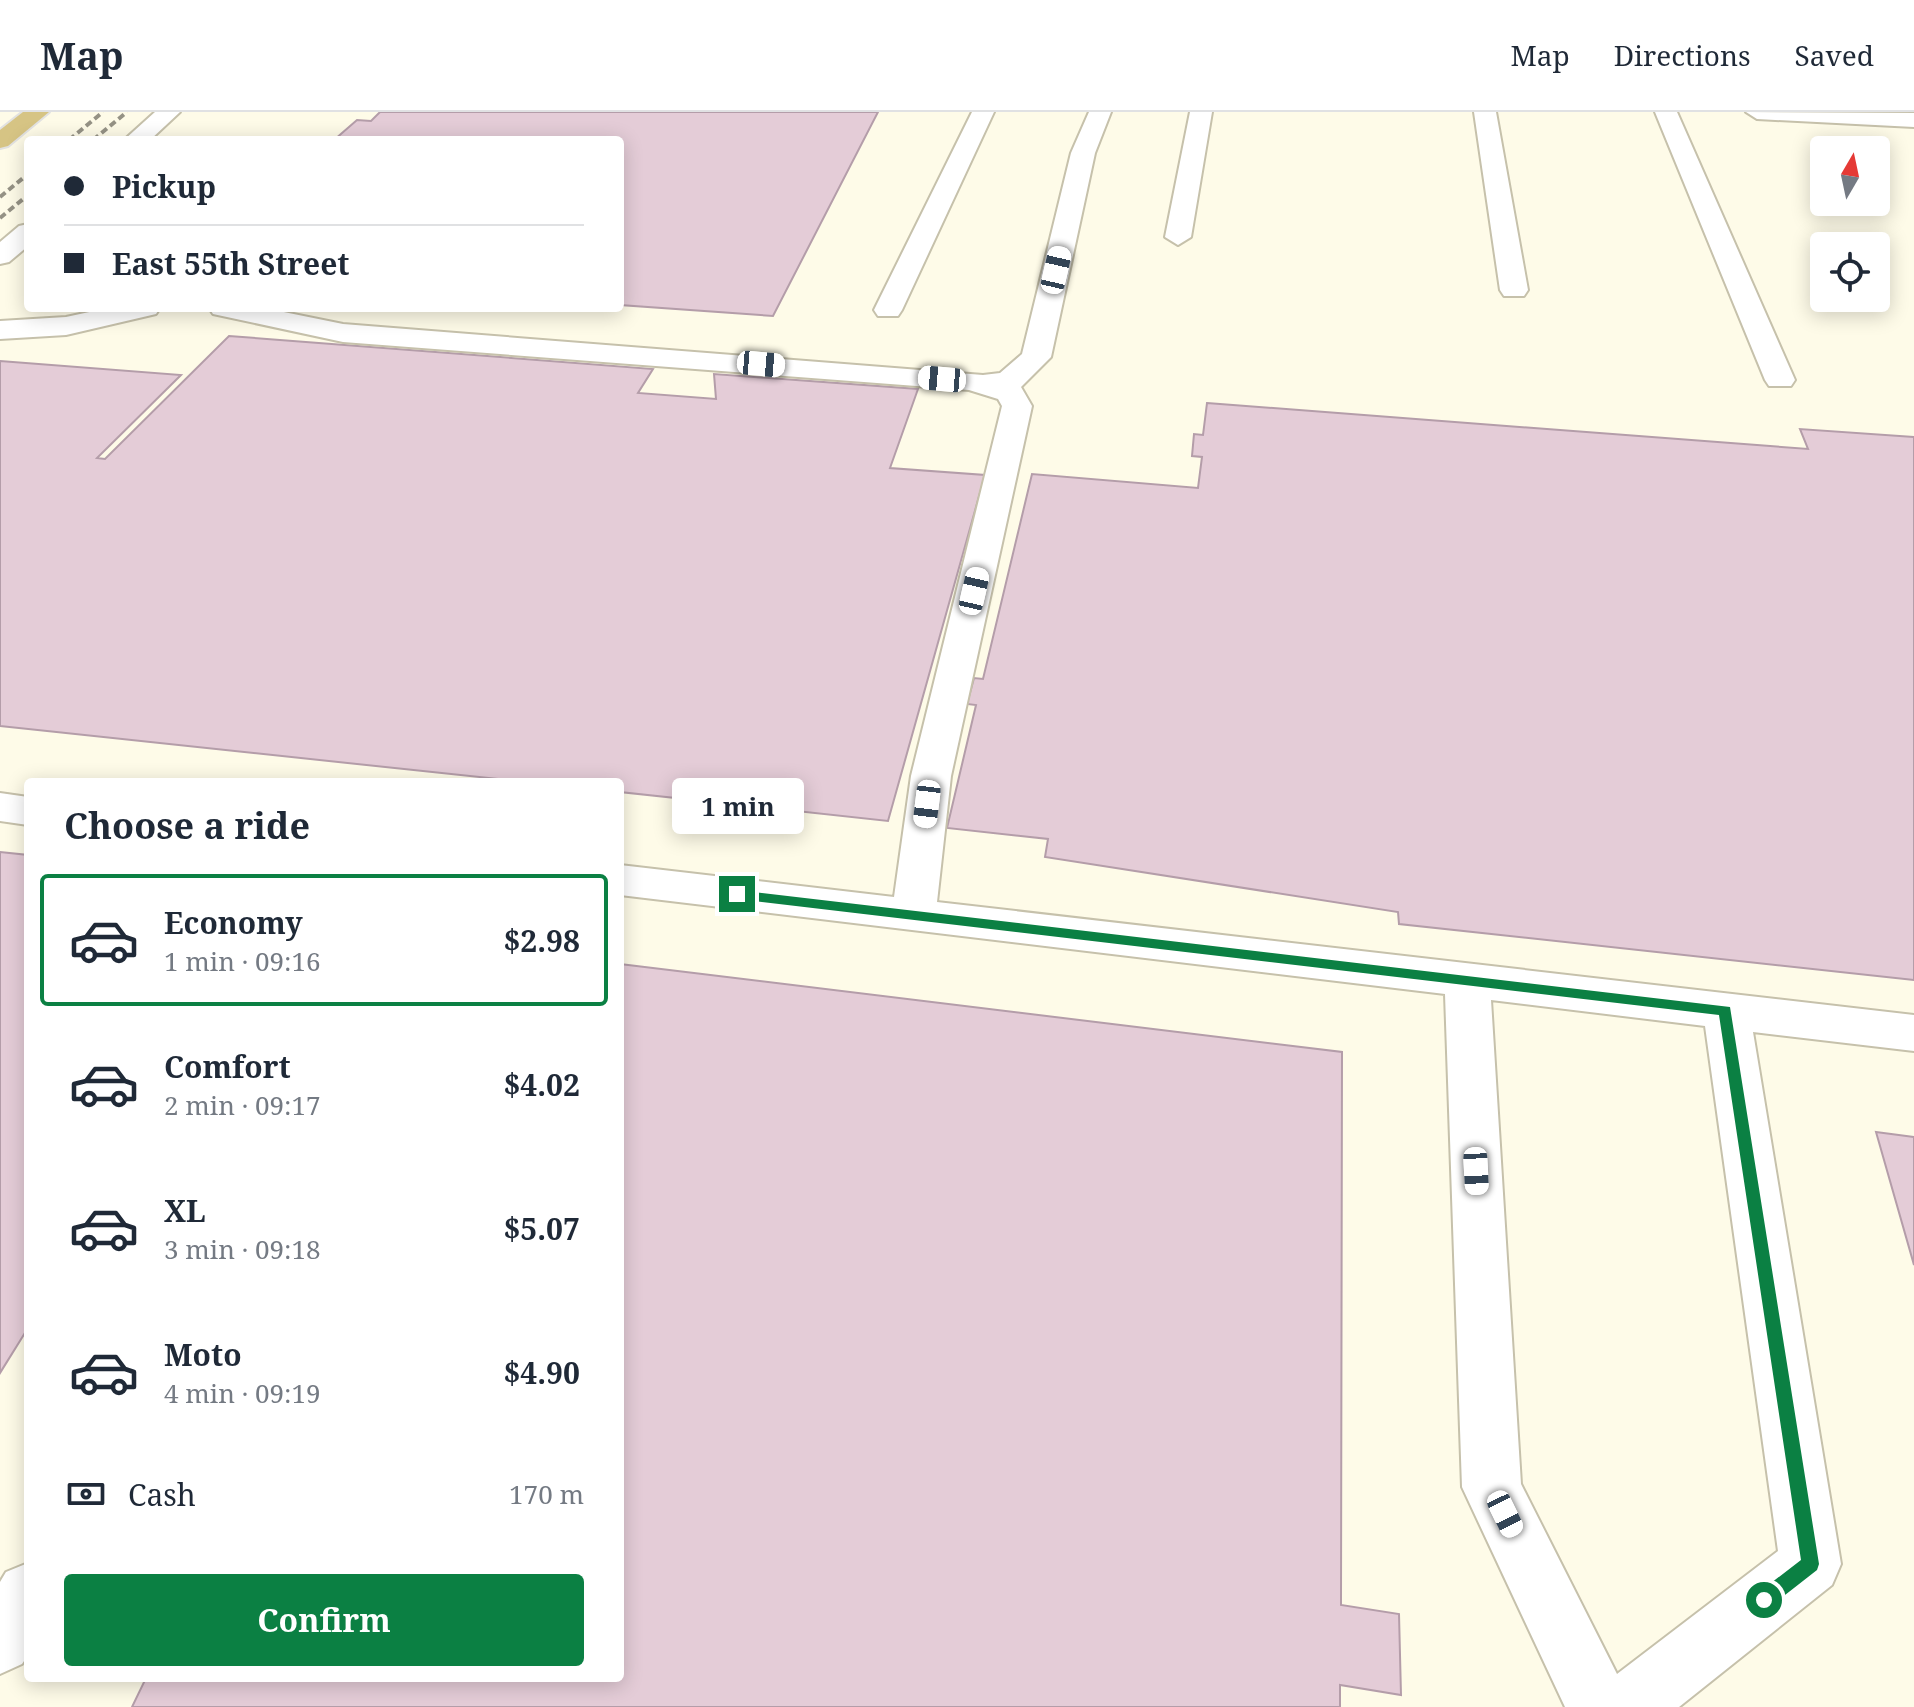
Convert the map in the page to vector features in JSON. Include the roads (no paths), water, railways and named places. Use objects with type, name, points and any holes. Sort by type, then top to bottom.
[{"type":"main road","points":[[0,141],[38,112]]},
{"type":"street","points":[[141,136],[169,112]]},
{"type":"street","points":[[888,310],[983,112]]},
{"type":"street","points":[[242,312],[343,333],[534,345],[982,384],[1009,381],[1036,357],[1083,153],[1100,112]]},
{"type":"street","points":[[1178,237],[1201,112]]},
{"type":"street","points":[[1485,112],[1514,290]]},
{"type":"street","points":[[1666,112],[1780,380]]},
{"type":"street","points":[[1757,112],[1914,120]]},
{"type":"street","points":[[0,256],[24,235]]},
{"type":"street","points":[[0,330],[66,326],[128,312]]},
{"type":"street","points":[[913,915],[931,776],[1017,406],[1010,393],[982,384]]},
{"type":"street","points":[[0,807],[24,810]]},
{"type":"street","points":[[624,880],[1914,1033]]},
{"type":"street","points":[[1467,981],[1492,1487],[1599,1707]]},
{"type":"street","points":[[1627,1707],[1810,1564],[1726,1011]]},
{"type":"street","points":[[0,1642],[24,1601]]},
{"type":"railway","points":[[74,136],[103,112]]},
{"type":"railway","points":[[98,136],[127,112]]},
{"type":"railway","points":[[0,197],[24,177]]},
{"type":"railway","points":[[0,218],[24,198]]}]
